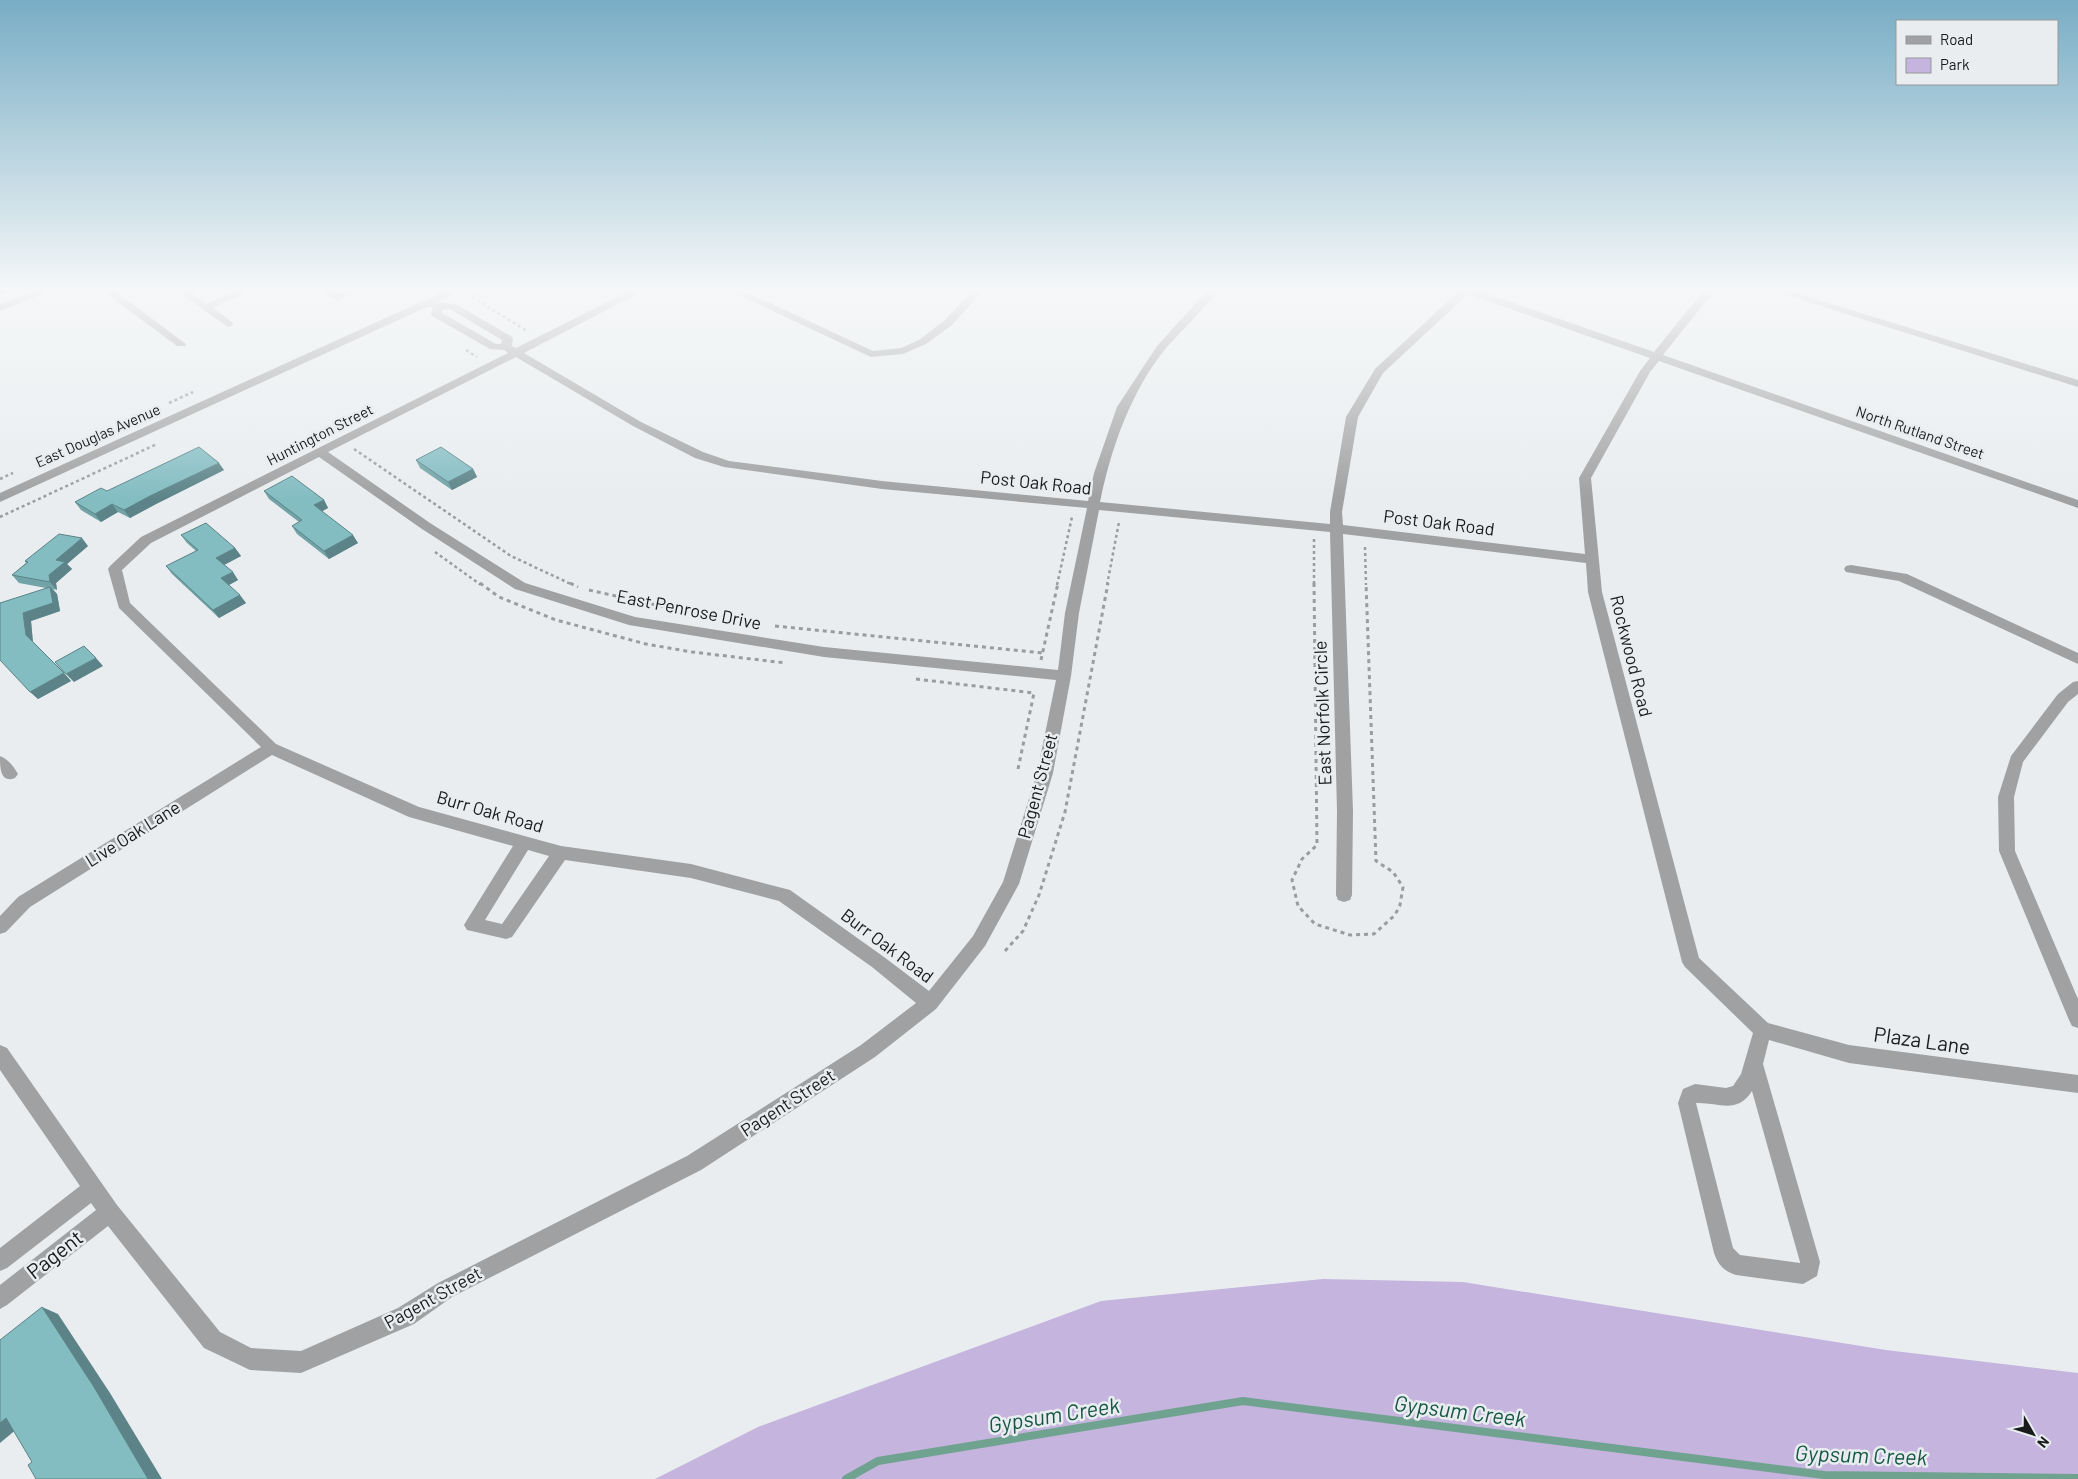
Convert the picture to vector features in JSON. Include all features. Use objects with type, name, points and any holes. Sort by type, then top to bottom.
[{"type":"street","name":"East Douglas Avenue","points":[[0,498],[310,360]]},
{"type":"street","name":"Huntington Street","points":[[127,558],[146,540],[320,452],[492,360]]},
{"type":"street","name":"Post Oak Road","points":[[528,360],[637,424],[699,455],[728,464],[882,485],[1336,529],[1592,559]]},
{"type":"street","name":"Pagent Street","points":[[94,1188],[110,1212],[212,1340],[250,1359],[301,1362],[406,1316],[445,1290],[694,1162],[868,1051],[930,1003],[979,941],[1011,884],[1045,773],[1064,676],[1072,613],[1100,473],[1123,408],[1153,360]]},
{"type":"street","name":"East Norfolk Circle","points":[[1344,896],[1345,811],[1336,512],[1352,417],[1379,371],[1391,360]]},
{"type":"street","name":"Rockwood Road","points":[[1653,360],[1585,478],[1595,592],[1691,962],[1763,1030]]},
{"type":"street","name":"North Rutland Street","points":[[1667,360],[2078,504]]},
{"type":"street","points":[[2001,360],[2078,384]]},
{"type":"street","name":"East Penrose Drive","points":[[320,452],[426,526],[520,586],[634,622],[824,652],[1064,676]]},
{"type":"street","name":"Burr Oak Road","points":[[127,558],[115,570],[124,605],[271,748],[415,812],[560,853],[691,871],[784,895],[878,962],[930,1003]]},
{"type":"street","points":[[1851,569],[1902,577],[2078,659]]},
{"type":"street","points":[[2078,686],[2063,698],[2016,760],[2006,797],[2007,851],[2078,1020]]},
{"type":"street","name":"Live Oak Lane","points":[[0,927],[24,902],[271,748]]},
{"type":"street","points":[[0,762],[10,774]]},
{"type":"street","points":[[524,842],[473,926],[506,932],[560,853]]},
{"type":"street","points":[[1753,1061],[1810,1262],[1810,1269],[1803,1274],[1736,1265],[1724,1253],[1687,1103],[1690,1094],[1732,1097],[1741,1092],[1747,1083],[1753,1061],[1763,1030]]},
{"type":"street","name":"Plaza Lane","points":[[1763,1030],[1849,1054],[2078,1084]]},
{"type":"street","points":[[0,1054],[94,1188],[0,1261]]},
{"type":"street","name":"Pagent","points":[[0,1298],[110,1212]]},
{"type":"path","points":[[353,448],[511,556],[580,588],[699,615]]},
{"type":"path","points":[[1018,769],[1073,514]]},
{"type":"path","points":[[1004,951],[1023,931],[1039,895],[1065,812],[1119,518]]},
{"type":"path","points":[[772,626],[1043,653]]},
{"type":"green space","points":[[1323,1279],[1463,1282],[1886,1350],[2078,1373],[2078,1479],[655,1479],[758,1427],[1101,1301]]},
{"type":"building","points":[[199,447],[219,463],[124,510],[112,504],[95,514],[75,502],[101,488],[107,491]]},
{"type":"building","points":[[441,447],[473,469],[448,482],[416,460]]},
{"type":"building","points":[[292,476],[324,500],[314,505],[353,535],[324,551],[292,526],[302,520],[264,491]]},
{"type":"building","points":[[206,523],[235,548],[216,558],[233,572],[221,578],[240,595],[213,610],[166,566],[198,550],[181,535]]},
{"type":"building","points":[[59,534],[82,538],[56,560],[65,562],[49,575],[50,582],[12,575],[28,562],[25,561]]},
{"type":"building","points":[[50,587],[53,603],[23,613],[26,635],[64,673],[30,692],[0,660],[0,603]]},
{"type":"building","points":[[84,646],[96,658],[66,674],[55,662]]},
{"type":"building","points":[[42,1307],[94,1387],[148,1479],[36,1479],[28,1465],[32,1462],[6,1418],[0,1423],[0,1340]]},
{"type":"waterway","name":"Gypsum Creek","points":[[846,1479],[878,1461],[1243,1401],[1824,1475],[2078,1478]]}]
